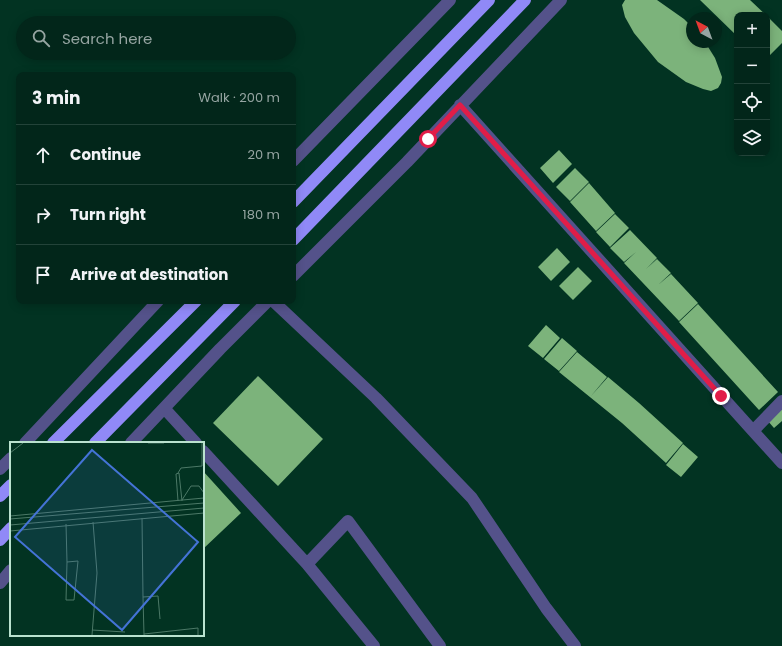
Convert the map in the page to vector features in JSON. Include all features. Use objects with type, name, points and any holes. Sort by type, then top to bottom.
[{"type":"highway","points":[[296,199],[489,0]]},
{"type":"highway","points":[[296,237],[525,0]]},
{"type":"highway","points":[[54,442],[193,304]]},
{"type":"highway","points":[[96,442],[231,304]]},
{"type":"highway","points":[[0,496],[10,486]]},
{"type":"highway","points":[[0,540],[10,529]]},
{"type":"street","points":[[296,158],[450,0]]},
{"type":"street","points":[[296,273],[407,162],[561,0]]},
{"type":"street","points":[[460,105],[782,463]]},
{"type":"street","points":[[26,442],[155,304]]},
{"type":"street","points":[[132,442],[265,304]]},
{"type":"street","points":[[276,304],[376,398],[472,498],[546,608],[575,646]]},
{"type":"street","points":[[753,431],[782,401]]},
{"type":"street","points":[[164,408],[195,442]]},
{"type":"street","points":[[204,452],[307,564],[374,646]]},
{"type":"street","points":[[0,469],[10,459]]},
{"type":"street","points":[[307,564],[348,521],[440,646]]},
{"type":"street","points":[[0,583],[10,571]]},
{"type":"building","points":[[625,0],[657,0],[684,19],[686,21],[686,48],[709,48],[715,58],[722,77],[718,88],[711,91],[686,82],[658,62],[634,33],[625,17],[622,5]]},
{"type":"building","points":[[700,0],[750,0],[763,12],[734,12],[734,33],[722,21],[722,12],[712,12]]},
{"type":"building","points":[[770,19],[782,31],[782,43],[770,55]]},
{"type":"building","points":[[559,150],[572,164],[553,183],[540,168]]},
{"type":"building","points":[[575,168],[589,182],[570,201],[556,187]]},
{"type":"building","points":[[589,183],[615,213],[596,231],[570,202]]},
{"type":"building","points":[[615,214],[629,228],[610,247],[596,232]]},
{"type":"building","points":[[630,230],[657,258],[646,269],[657,259],[671,273],[658,285],[671,274],[698,303],[679,321],[624,263],[636,252],[624,262],[610,248]]},
{"type":"building","points":[[557,248],[570,262],[551,281],[538,267]]},
{"type":"building","points":[[578,267],[592,281],[573,300],[559,286]]},
{"type":"building","points":[[698,304],[778,392],[759,410],[679,322]]},
{"type":"building","points":[[546,325],[560,338],[543,358],[528,346]]},
{"type":"building","points":[[562,338],[577,351],[559,371],[544,359]]},
{"type":"building","points":[[577,352],[607,377],[591,396],[608,377],[683,443],[666,463],[622,423],[559,372]]},
{"type":"building","points":[[258,376],[323,439],[278,486],[213,423]]},
{"type":"building","points":[[782,406],[782,421],[774,428],[767,420]]},
{"type":"building","points":[[683,444],[698,457],[681,477],[666,465]]},
{"type":"building","points":[[204,472],[241,513],[204,548]]},
{"type":"route","points":[[428,139],[460,105],[721,396]]}]
